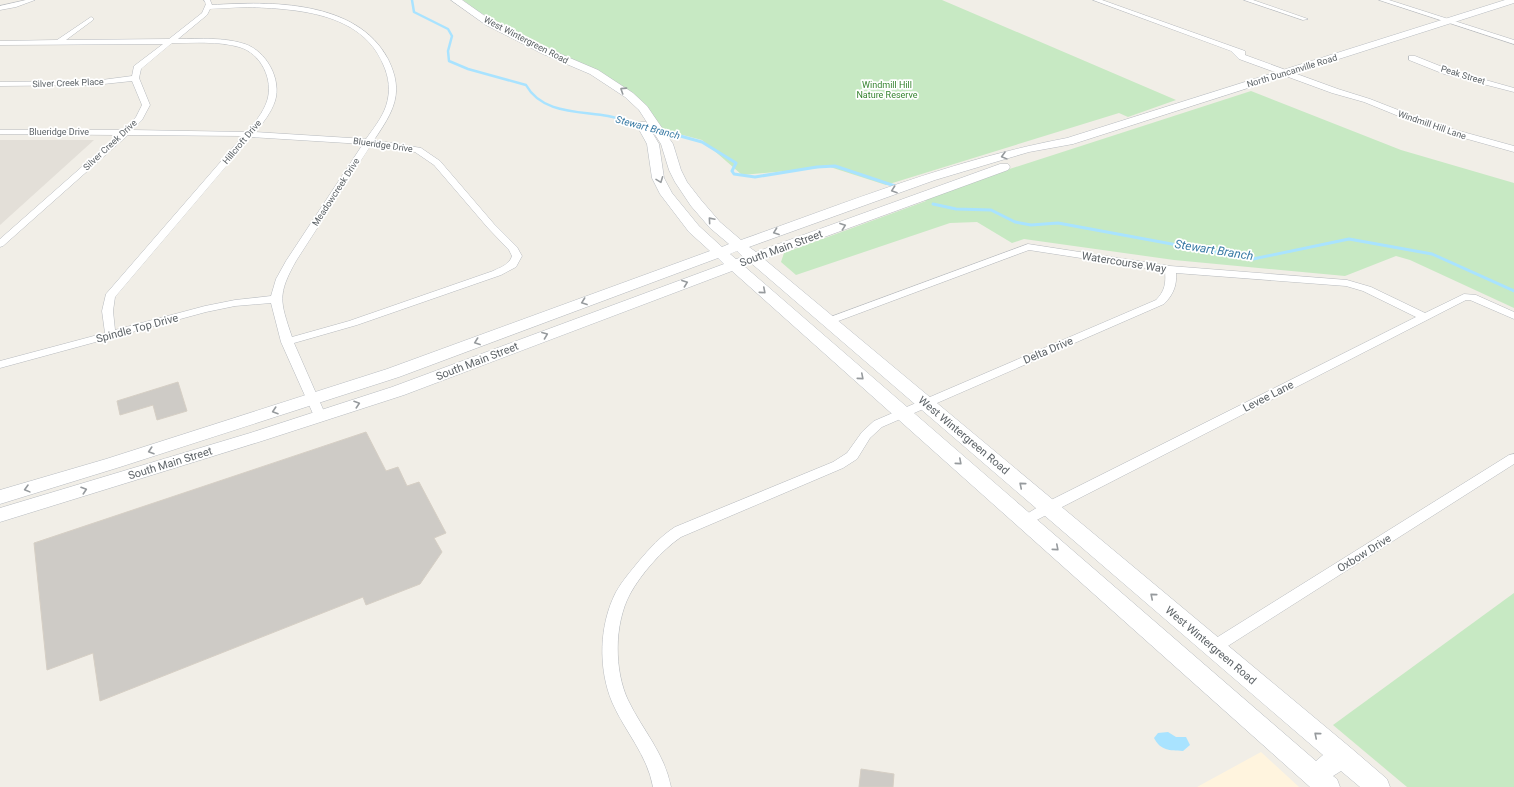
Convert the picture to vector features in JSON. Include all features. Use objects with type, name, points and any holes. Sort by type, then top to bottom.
[{"type":"street","points":[[0,8],[32,0]]},
{"type":"street","name":"West Wintergreen Road","points":[[456,0],[489,23],[576,66],[594,72],[629,95],[650,118],[667,146],[675,170],[696,203],[715,225],[1378,787]]},
{"type":"street","name":"Windmill Hill Lane","points":[[1096,0],[1234,51],[1242,57],[1289,72],[1335,91],[1351,94],[1396,113],[1443,130],[1514,149]]},
{"type":"street","points":[[1247,0],[1305,20]]},
{"type":"street","points":[[1382,0],[1514,42]]},
{"type":"street","name":"North Duncanville Road","points":[[931,177],[1012,153],[1069,141],[1514,0]]},
{"type":"street","points":[[135,78],[137,68],[205,14],[207,4]]},
{"type":"street","name":"Meadowcreek Drive","points":[[207,4],[260,6],[308,11],[341,20],[367,35],[372,41],[384,60],[393,90],[386,115],[286,271],[275,299]]},
{"type":"street","points":[[59,42],[91,19]]},
{"type":"street","name":"Hillcroft Drive","points":[[0,43],[207,42],[233,44],[244,47],[259,55],[272,77],[272,98],[262,119],[251,134],[110,296],[107,307],[107,319],[111,335]]},
{"type":"street","name":"Peak Street","points":[[1412,58],[1447,72],[1514,90]]},
{"type":"street","name":"West Wintergreen Road","points":[[576,66],[626,106],[638,119],[653,144],[658,178],[666,194],[694,229],[1322,781]]},
{"type":"street","name":"Silver Creek Place","points":[[0,84],[94,83],[135,78]]},
{"type":"street","name":"Silver Creek Drive","points":[[0,244],[139,118],[146,106],[135,78]]},
{"type":"street","name":"Blueridge Drive","points":[[0,132],[251,134],[368,142],[418,150],[437,163],[491,226],[513,249],[517,256],[516,262],[509,268],[497,273],[353,323],[287,342]]},
{"type":"street","name":"North Duncanville Road","points":[[947,186],[1038,155],[1069,141]]},
{"type":"street","points":[[931,177],[947,186]]},
{"type":"street","name":"South Main Street","points":[[747,252],[931,177]]},
{"type":"street","name":"South Main Street","points":[[0,497],[114,472],[320,416],[398,391],[594,317],[727,259],[947,186]]},
{"type":"street","name":"Watercourse Way","points":[[829,321],[1028,247],[1170,269],[1347,283],[1368,289],[1425,317]]},
{"type":"street","name":"South Main Street","points":[[0,515],[312,398],[393,373],[630,285],[727,259]]},
{"type":"street","name":"Delta Drive","points":[[662,787],[662,781],[651,753],[620,702],[611,675],[613,622],[623,594],[640,569],[660,546],[673,535],[838,465],[852,456],[866,435],[878,424],[925,402],[1160,302],[1167,296],[1171,288],[1170,269]]},
{"type":"street","points":[[594,317],[604,304],[634,293],[634,289],[630,285]]},
{"type":"street","name":"Levee Lane","points":[[1025,520],[1048,507],[1468,296],[1472,296],[1514,316]]},
{"type":"street","points":[[275,299],[287,342],[320,416]]},
{"type":"street","name":"Spindle Top Drive","points":[[0,365],[219,306],[275,299]]},
{"type":"street","points":[[513,328],[525,343]]},
{"type":"street","name":"Oxbow Drive","points":[[1214,648],[1514,458]]},
{"type":"street","points":[[1322,781],[1342,756]]},
{"type":"shaded area","points":[[0,140],[94,140],[0,225]]},
{"type":"shaded area","points":[[1261,752],[1299,787],[1197,787]]},
{"type":"green space","name":"Windmill Hill Nature Reserve","points":[[463,0],[942,0],[1176,100],[1128,117],[1119,113],[886,185],[830,167],[742,175],[702,140],[652,127],[629,97],[602,75],[477,11]]},
{"type":"green space","points":[[1251,91],[1401,150],[1514,183],[1514,308],[1410,260],[1396,256],[1345,276],[1174,260],[1024,239],[1012,243],[977,222],[950,223],[796,275],[781,262],[784,253],[926,201],[923,197]]},
{"type":"green space","points":[[1514,593],[1514,787],[1407,787],[1333,725]]},
{"type":"water","points":[[1168,732],[1176,737],[1186,737],[1190,745],[1183,751],[1163,748],[1154,738],[1158,733]]},
{"type":"building","points":[[178,382],[187,411],[157,420],[153,405],[120,415],[117,401]]},
{"type":"building","points":[[366,432],[386,471],[398,467],[407,486],[419,482],[446,533],[434,538],[442,552],[420,584],[366,605],[363,597],[100,701],[93,653],[47,670],[34,543]]},
{"type":"building","points":[[861,769],[894,774],[893,787],[859,787]]},
{"type":"waterway","name":"Stewart Branch","points":[[412,0],[414,12],[448,29],[452,36],[448,51],[449,61],[468,69],[526,85],[533,94],[542,101],[562,110],[608,116],[659,130]]},
{"type":"waterway","name":"Stewart Branch","points":[[655,129],[702,142],[736,163],[732,171],[734,174],[755,177],[817,167],[835,166],[895,186]]},
{"type":"waterway","name":"Stewart Branch","points":[[933,204],[956,209],[991,210],[1015,222],[1031,225],[1058,223],[1253,259],[1349,239],[1432,254],[1514,291]]}]
